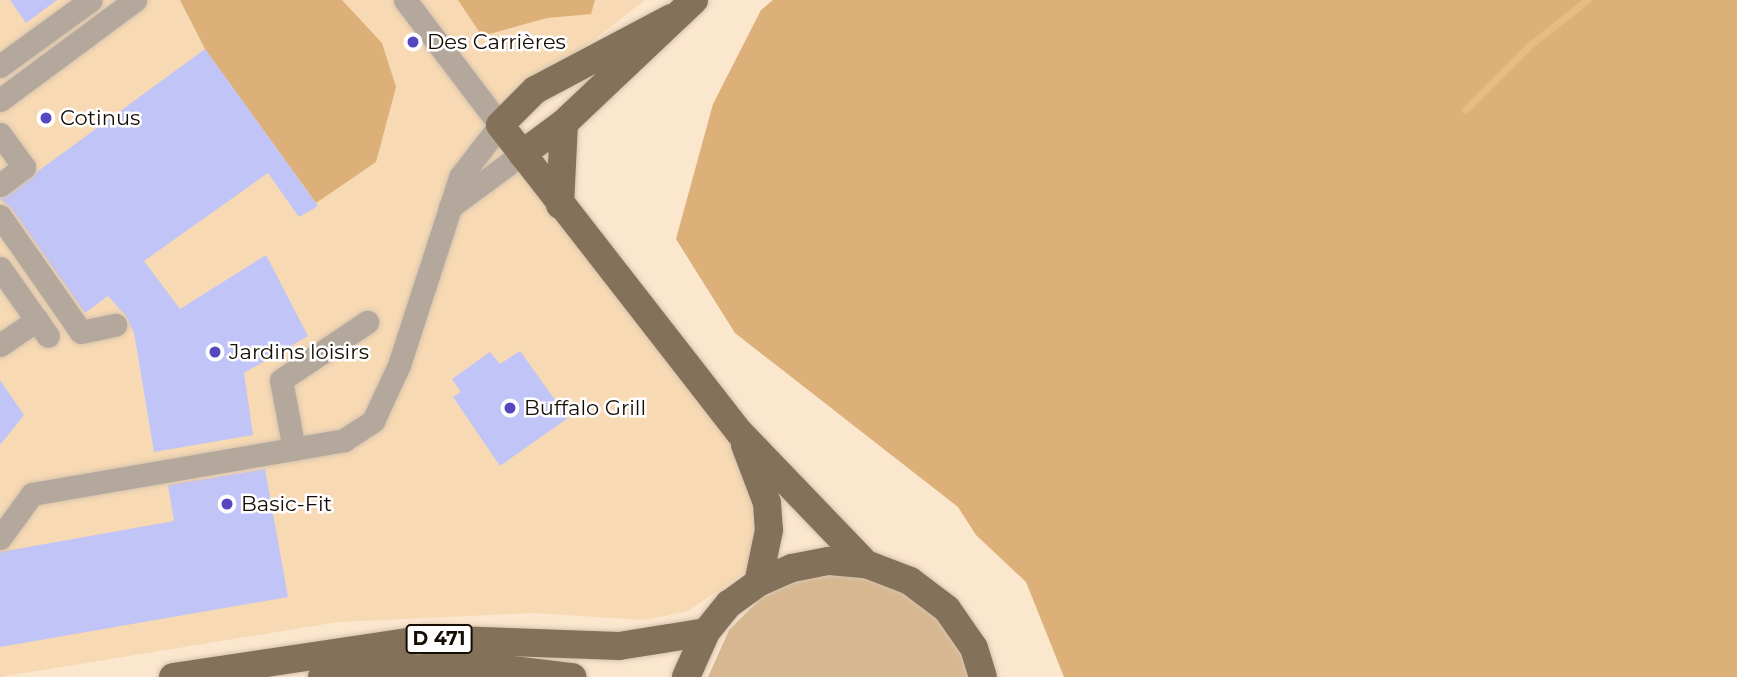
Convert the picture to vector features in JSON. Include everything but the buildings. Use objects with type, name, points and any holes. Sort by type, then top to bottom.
[{"type":"main road","points":[[522,154],[564,123],[671,18],[694,0]]},
{"type":"main road","points":[[671,18],[535,90],[500,125],[740,433],[866,565]]},
{"type":"main road","points":[[560,205],[564,123]]},
{"type":"main road","points":[[740,433],[767,503],[769,530],[758,583]]},
{"type":"main road","points":[[686,677],[706,632],[729,604],[758,583],[792,568],[829,561],[866,565],[910,581],[947,609],[974,648],[983,677]]},
{"type":"main road","name":"D 471","points":[[173,677],[427,639],[619,646],[706,632]]},
{"type":"main road","name":"D 471","points":[[322,677],[438,667],[496,668],[572,677]]},
{"type":"street","points":[[0,66],[91,0]]},
{"type":"street","points":[[0,100],[135,0]]},
{"type":"street","points":[[0,538],[32,495],[344,440],[373,421],[399,365],[460,177],[500,125],[405,0]]},
{"type":"street","points":[[0,134],[24,167],[0,185]]},
{"type":"street","points":[[450,207],[522,154]]},
{"type":"street","points":[[0,216],[81,332],[115,325]]},
{"type":"street","points":[[0,268],[43,328],[0,345]]},
{"type":"street","points":[[294,449],[281,380],[367,322]]},
{"type":"shaded area","points":[[0,0],[645,0],[483,126],[723,430],[762,499],[751,568],[688,611],[645,620],[534,613],[338,622],[0,677]]},
{"type":"shaded area","points":[[180,0],[342,0],[382,43],[396,87],[376,162],[316,203],[205,49]]},
{"type":"shaded area","points":[[458,0],[595,0],[591,14],[547,18],[482,36]]},
{"type":"shaded area","points":[[773,0],[1737,0],[1737,677],[1064,677],[1026,582],[976,535],[958,507],[735,333],[676,239],[713,104],[761,10]]},
{"type":"shaded area","points":[[848,574],[892,584],[931,607],[960,642],[973,677],[708,677],[729,630],[761,598],[802,579]]},
{"type":"waterway","points":[[1465,110],[1530,45],[1587,0]]},
{"type":"place","name":"Des Carrières","points":[[413,42]]},
{"type":"place","name":"Cotinus","points":[[46,118]]},
{"type":"place","name":"Jardins loisirs","points":[[215,352]]},
{"type":"place","name":"Buffalo Grill","points":[[510,408]]},
{"type":"place","name":"Basic-Fit","points":[[227,504]]}]
